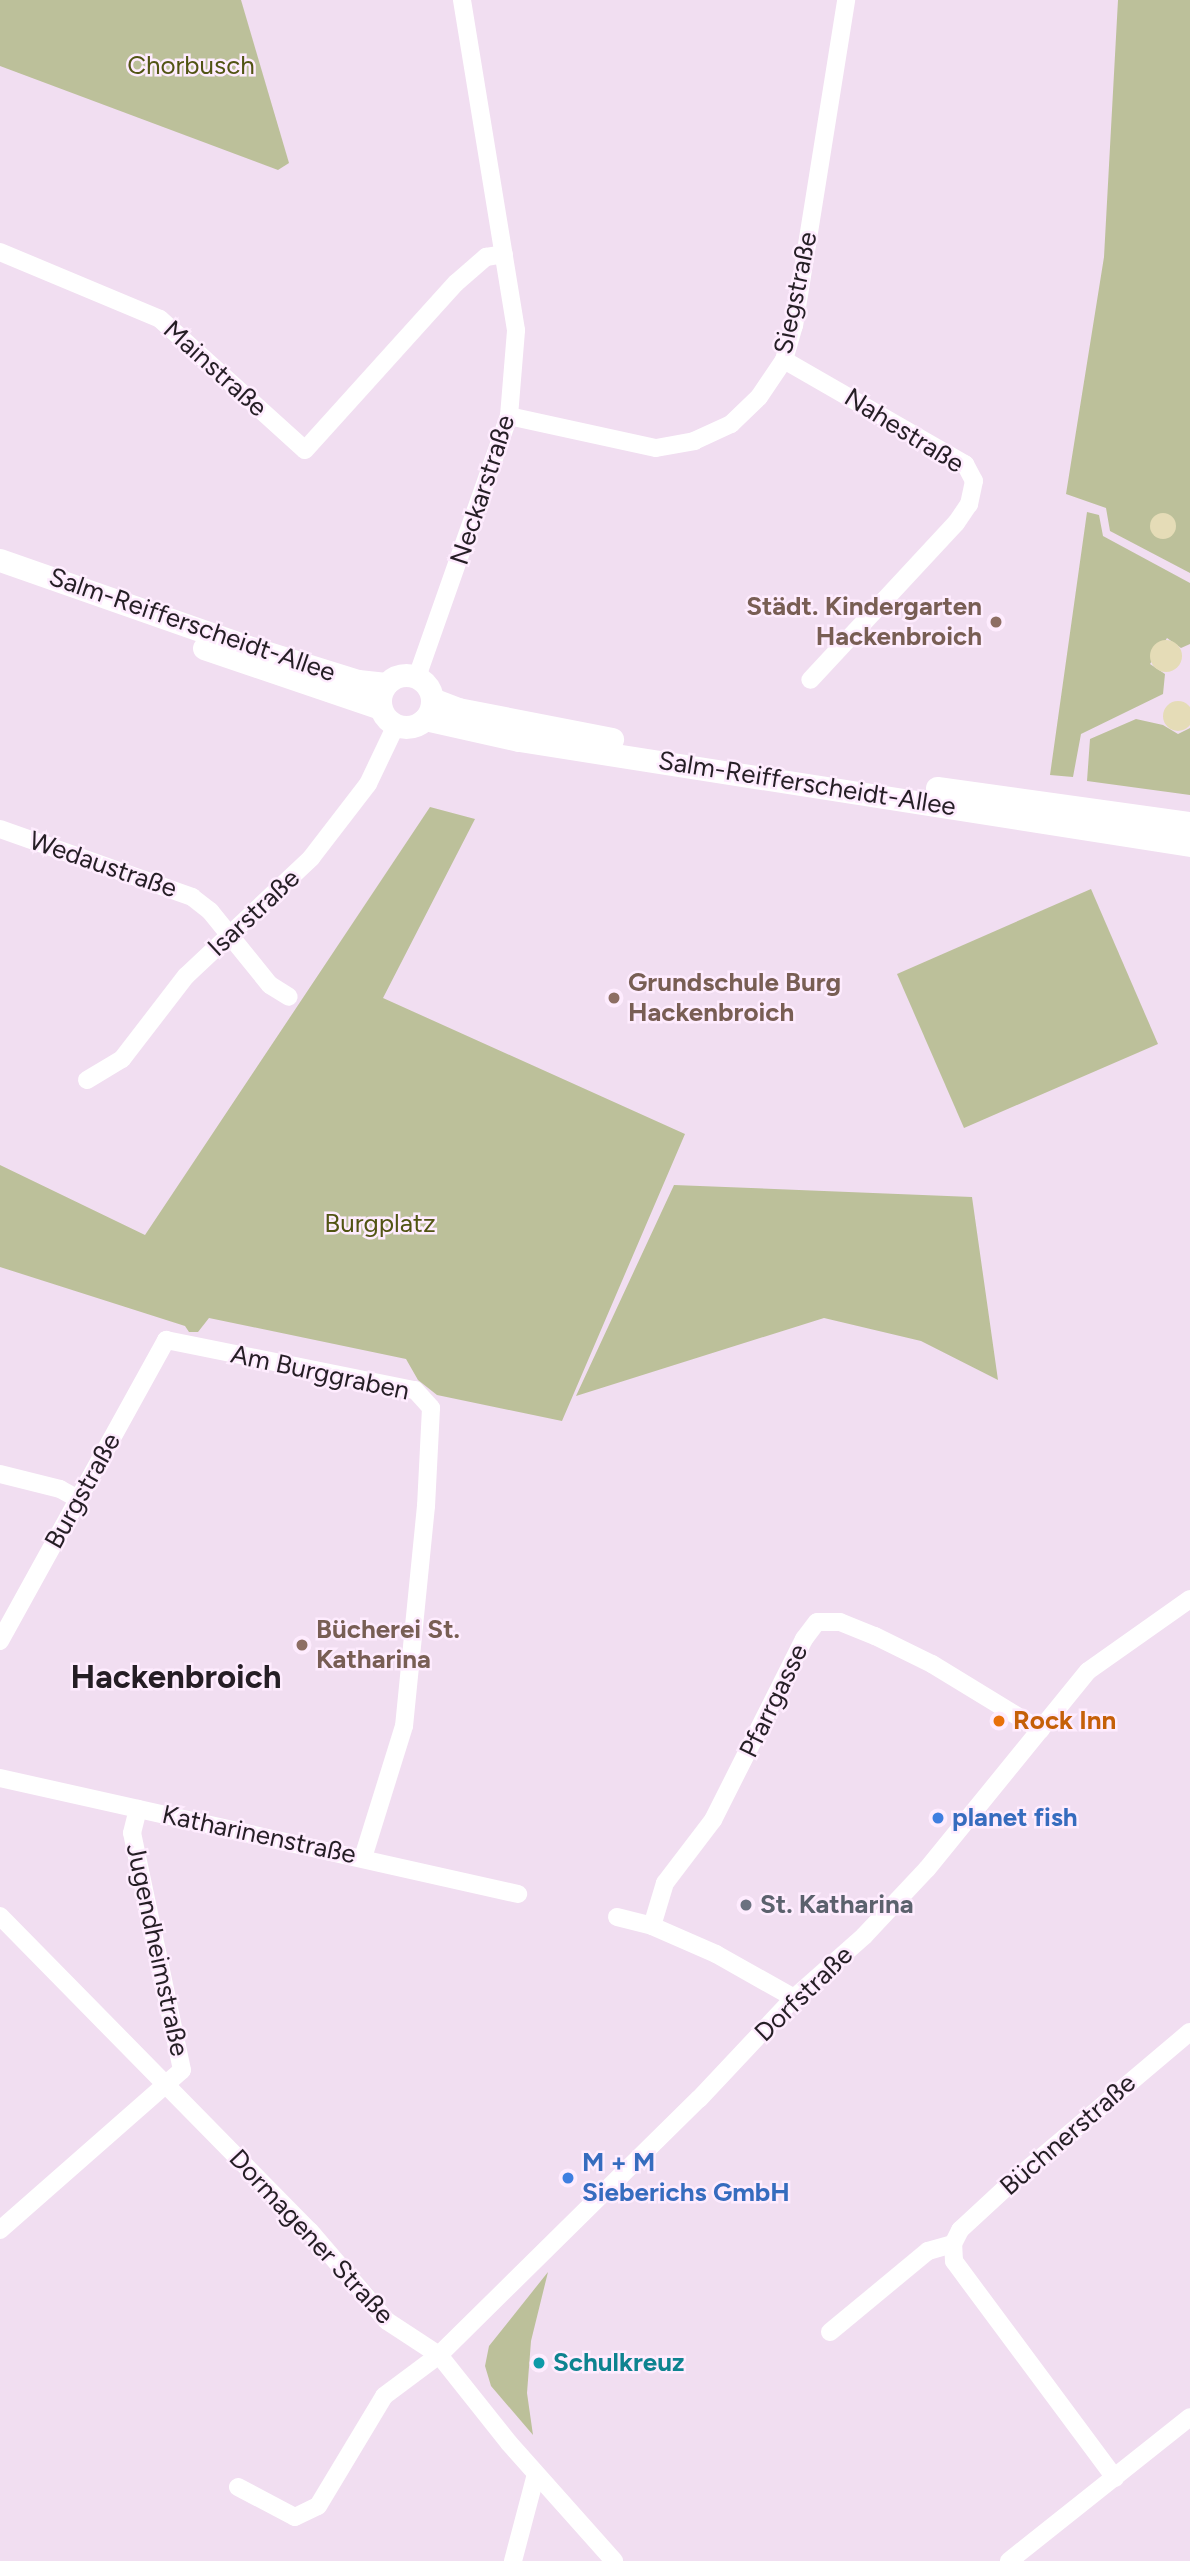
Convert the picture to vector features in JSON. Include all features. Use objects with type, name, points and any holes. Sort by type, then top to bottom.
[{"type":"street","name":"Neckarstraße","points":[[417,677],[509,416],[516,330],[462,0]]},
{"type":"street","name":"Siegstraße","points":[[509,416],[629,446],[656,448],[681,443],[731,424],[759,397],[784,360],[801,288],[846,0]]},
{"type":"street","name":"Mainstraße","points":[[0,252],[160,319],[305,450],[456,282],[486,257],[504,254]]},
{"type":"street","name":"Nahestraße","points":[[784,360],[965,464],[974,481],[969,504],[956,523],[810,680]]},
{"type":"street","name":"Salm-Reifferscheidt-Allee","points":[[0,560],[245,646],[371,684],[386,684]]},
{"type":"street","name":"Salm-Reifferscheidt-Allee","points":[[0,576],[380,708]]},
{"type":"street","points":[[401,675],[417,677],[428,709],[411,727],[396,725],[380,708],[386,684],[401,675]]},
{"type":"street","name":"Salm-Reifferscheidt-Allee","points":[[428,709],[525,723],[719,758],[1190,823]]},
{"type":"street","name":"Salm-Reifferscheidt-Allee","points":[[428,709],[519,740],[1190,845]]},
{"type":"street","name":"Isarstraße","points":[[87,1080],[122,1059],[186,976],[286,883],[341,823],[368,784],[396,725]]},
{"type":"street","name":"Wedaustraße","points":[[0,829],[180,891],[210,911],[270,985],[289,996]]},
{"type":"street","name":"Am Burggraben","points":[[166,1340],[415,1390],[431,1408],[426,1506],[404,1726],[363,1858]]},
{"type":"street","name":"Burgstraße","points":[[0,1641],[166,1340]]},
{"type":"street","points":[[0,1474],[60,1489],[78,1499]]},
{"type":"street","name":"Dorfstraße","points":[[238,2487],[295,2517],[310,2513],[384,2396],[439,2355],[699,2099],[794,1998],[864,1936],[927,1869],[1088,1671],[1190,1599]]},
{"type":"street","name":"Pfarrgasse","points":[[652,1926],[665,1883],[713,1820],[804,1639],[817,1622],[840,1622],[876,1636],[932,1664],[1040,1730]]},
{"type":"street","name":"Katharinenstraße","points":[[0,1778],[518,1894]]},
{"type":"street","name":"Jugendheimstraße","points":[[138,1809],[132,1833],[182,2070],[166,2084]]},
{"type":"street","name":"Dormagener Straße","points":[[0,1916],[310,2231],[387,2321],[439,2355],[536,2474],[614,2561]]},
{"type":"street","points":[[617,1917],[652,1926],[794,1998]]},
{"type":"street","name":"Büchnerstraße","points":[[953,2244],[960,2230],[1011,2183],[1190,2032]]},
{"type":"street","points":[[0,2230],[166,2084]]},
{"type":"street","points":[[830,2332],[928,2251],[953,2244],[954,2261],[1115,2478]]},
{"type":"street","points":[[1009,2561],[1190,2417]]},
{"type":"street","points":[[513,2561],[536,2474]]},
{"type":"green space","name":"Chorbusch","points":[[0,0],[241,0],[289,163],[278,170],[0,66]]},
{"type":"green space","points":[[1118,0],[1190,0],[1190,573],[1110,531],[1106,508],[1066,494],[1104,257]]},
{"type":"green space","points":[[1087,512],[1099,515],[1103,536],[1190,583],[1190,644],[1181,648],[1167,638],[1150,664],[1165,674],[1163,694],[1081,734],[1073,777],[1050,775]]},
{"type":"green space","points":[[1136,719],[1163,725],[1178,734],[1190,728],[1190,795],[1087,781],[1090,739]]},
{"type":"green space","name":"Burgplatz","points":[[430,807],[475,819],[383,998],[685,1134],[562,1421],[437,1395],[418,1380],[406,1359],[209,1318],[198,1332],[189,1332],[185,1326],[0,1267],[0,1165],[145,1235]]},
{"type":"green space","points":[[1091,889],[1158,1044],[964,1128],[897,974]]},
{"type":"green space","points":[[674,1185],[972,1197],[998,1380],[921,1341],[824,1318],[576,1396]]},
{"type":"green space","points":[[548,2272],[531,2341],[527,2393],[533,2435],[491,2386],[485,2366],[489,2346]]},
{"type":"sand","points":[[1163,513],[1172,517],[1176,526],[1172,535],[1163,539],[1154,535],[1150,526],[1154,517]]},
{"type":"sand","points":[[1166,640],[1177,645],[1182,656],[1177,667],[1166,672],[1155,667],[1150,656],[1155,645]]},
{"type":"sand","points":[[1178,701],[1189,705],[1193,716],[1189,727],[1178,731],[1167,727],[1163,716],[1167,705]]},
{"type":"place","name":"Städt. Kindergarten Hackenbroich","points":[[996,622]]},
{"type":"place","name":"Grundschule Burg Hackenbroich","points":[[614,998]]},
{"type":"place","name":"Bücherei St. Katharina","points":[[302,1645]]},
{"type":"place","name":"Rock Inn","points":[[999,1721]]},
{"type":"place","name":"planet fish","points":[[938,1818]]},
{"type":"place","name":"St. Katharina","points":[[746,1905]]},
{"type":"place","name":"M + M Sieberichs GmbH","points":[[568,2178]]},
{"type":"place","name":"Schulkreuz","points":[[539,2363]]},
{"type":"district","name":"Hackenbroich","points":[[176,1677]]}]
